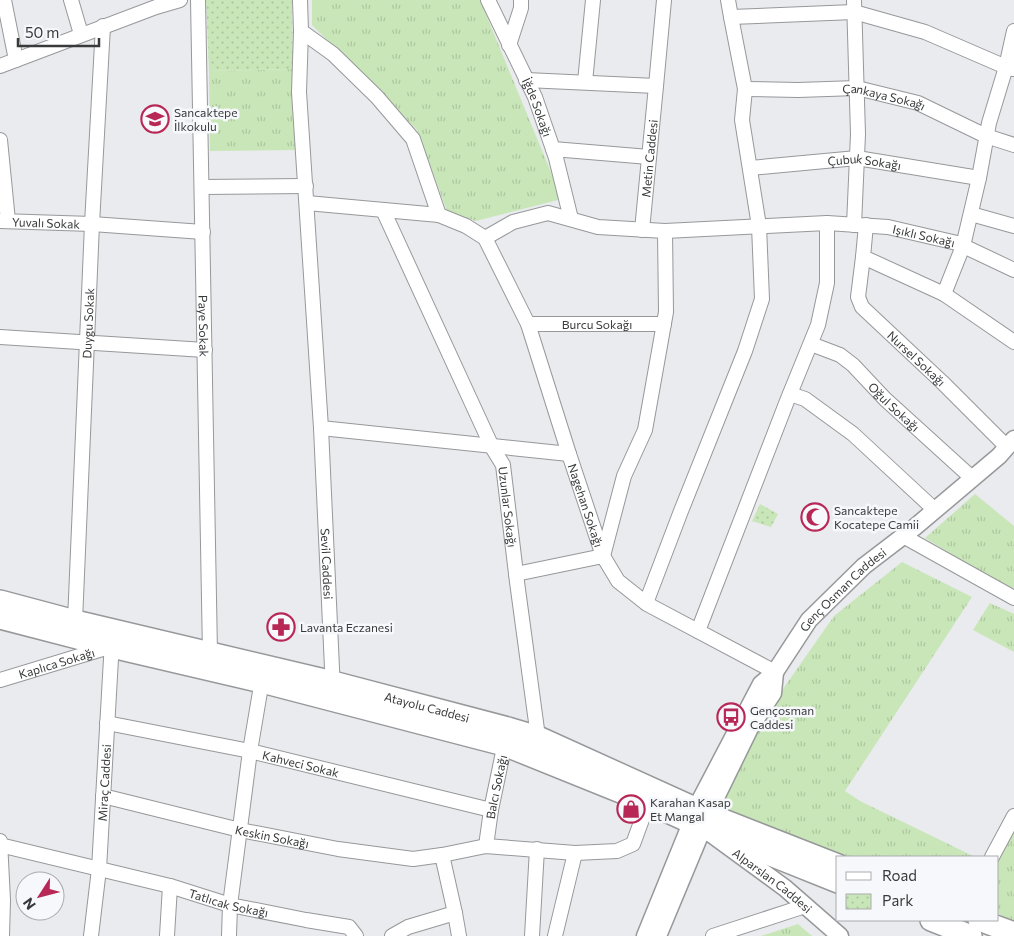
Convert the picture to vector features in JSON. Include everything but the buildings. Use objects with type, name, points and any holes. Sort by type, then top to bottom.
[{"type":"main road","name":"Atayolu Caddesi","points":[[0,601],[75,621],[113,638],[333,691],[506,736],[648,803],[699,818],[836,864]]},
{"type":"main road","name":"Atayolu Caddesi","points":[[0,618],[210,653],[263,674]]},
{"type":"main road","name":"Atayolu Caddesi","points":[[506,736],[538,738],[793,864],[836,881]]},
{"type":"main road","points":[[934,921],[971,936]]},
{"type":"main road","points":[[981,921],[1014,933]]},
{"type":"street","points":[[4,0],[16,60]]},
{"type":"street","points":[[71,0],[81,34]]},
{"type":"street","points":[[0,66],[103,26],[155,3],[180,0]]},
{"type":"street","name":"Paye Sokak","points":[[198,0],[210,653]]},
{"type":"street","name":"Sevil Caddesi","points":[[300,0],[299,92],[321,428],[333,691]]},
{"type":"street","name":"İğde Sokağı","points":[[488,0],[534,97],[553,149],[571,219]]},
{"type":"street","points":[[510,45],[522,0]]},
{"type":"street","points":[[585,82],[592,0]]},
{"type":"street","name":"Metin Caddesi","points":[[642,230],[664,0]]},
{"type":"street","points":[[646,603],[745,351],[762,299],[759,226],[742,120],[745,89],[728,0]]},
{"type":"street","points":[[730,17],[854,6],[925,32],[1010,68]]},
{"type":"street","name":"Nursel Sokağı","points":[[854,6],[857,158],[860,225],[864,258],[858,297],[862,307],[1011,443]]},
{"type":"street","name":"Duygu Sokak","points":[[75,621],[92,224],[103,26]]},
{"type":"street","points":[[301,31],[333,54],[377,97],[413,139],[439,216]]},
{"type":"street","points":[[944,294],[963,246],[979,178],[989,122],[1010,68],[1014,31]]},
{"type":"street","points":[[526,80],[656,86]]},
{"type":"street","name":"Çankaya Sokağı","points":[[745,89],[857,88],[918,103],[986,136],[1014,145]]},
{"type":"street","points":[[0,140],[4,221]]},
{"type":"street","points":[[553,149],[650,157]]},
{"type":"street","name":"Çubuk Sokağı","points":[[750,168],[857,158],[979,178]]},
{"type":"street","points":[[202,187],[306,186]]},
{"type":"street","points":[[307,203],[439,216],[466,226],[485,238]]},
{"type":"street","name":"Uzunlar Sokağı","points":[[383,210],[492,447],[503,465],[538,738]]},
{"type":"street","name":"Işıklı Sokağı","points":[[485,238],[513,222],[548,213],[598,226],[665,231],[827,223],[888,227],[957,243],[1014,270]]},
{"type":"street","points":[[971,214],[1014,226]]},
{"type":"street","name":"Yuvalı Sokak","points":[[4,221],[92,224],[202,232]]},
{"type":"street","points":[[698,630],[818,325],[827,282],[827,223]]},
{"type":"street","points":[[516,574],[603,556],[624,476],[645,430],[666,312],[665,231]]},
{"type":"street","name":"Nagehan Sokağı","points":[[485,238],[528,324],[603,556],[618,581],[646,603],[776,672]]},
{"type":"street","points":[[864,258],[944,294],[1014,342]]},
{"type":"street","name":"Burcu Sokağı","points":[[528,324],[664,324]]},
{"type":"street","points":[[0,337],[205,350]]},
{"type":"street","name":"Oğul Sokağı","points":[[810,344],[840,356],[853,365],[885,399],[972,478]]},
{"type":"street","points":[[790,394],[805,399],[853,434],[935,510]]},
{"type":"street","points":[[321,428],[569,454]]},
{"type":"street","name":"Genç Osman Caddesi","points":[[699,818],[761,684],[776,672],[809,620],[864,566],[935,510],[999,456],[1011,443]]},
{"type":"street","points":[[903,536],[1014,598]]},
{"type":"street","name":"Kaplıca Sokağı","points":[[0,680],[113,638]]},
{"type":"street","name":"Miraç Caddesi","points":[[91,936],[99,869],[113,638]]},
{"type":"street","points":[[229,936],[230,905],[250,751],[263,674]]},
{"type":"street","name":"Kahveci Sokak","points":[[107,723],[250,751],[491,810]]},
{"type":"street","name":"Balcı Sokağı","points":[[486,846],[491,810],[506,736]]},
{"type":"street","name":"Keskin Sokağı","points":[[103,796],[240,830],[338,849],[413,859],[486,846],[576,852],[617,851],[633,844],[648,803]]},
{"type":"street","points":[[993,856],[1014,816]]},
{"type":"street","points":[[646,936],[699,818]]},
{"type":"street","points":[[658,936],[699,818]]},
{"type":"street","name":"Alparslan Caddesi","points":[[699,818],[785,888],[840,936]]},
{"type":"street","points":[[0,841],[4,900],[2,936]]},
{"type":"street","name":"Tatlıcak Sokağı","points":[[0,846],[170,886],[230,905],[349,927],[356,936]]},
{"type":"street","points":[[532,936],[537,849]]},
{"type":"street","points":[[555,936],[576,852]]},
{"type":"street","points":[[442,855],[456,913],[459,936]]},
{"type":"street","points":[[785,888],[783,876],[793,864]]},
{"type":"street","points":[[167,936],[170,886]]},
{"type":"street","points":[[713,936],[805,906]]},
{"type":"street","points":[[392,936],[408,927],[456,913]]},
{"type":"green space","points":[[206,0],[292,0],[293,69],[209,71]]},
{"type":"green space","points":[[312,0],[480,0],[562,199],[476,221],[447,211],[417,130],[312,25]]},
{"type":"green space","points":[[293,69],[295,150],[210,151],[209,71]]},
{"type":"green space","points":[[975,494],[1014,526],[1014,587],[1012,591],[925,538]]},
{"type":"green space","points":[[760,504],[778,514],[771,527],[752,521]]},
{"type":"green space","points":[[902,562],[972,597],[845,791],[860,801],[973,856],[837,856],[714,803],[769,709],[834,616]]},
{"type":"green space","points":[[990,603],[1014,614],[1014,652],[973,630]]},
{"type":"green space","points":[[1014,831],[1014,921],[1004,918],[999,914],[999,857]]},
{"type":"green space","points":[[798,924],[812,936],[761,936]]},
{"type":"place","name":"Sancaktepe İlkokulu","points":[[155,119]]},
{"type":"place","name":"Sancaktepe Kocatepe Camii","points":[[815,517]]},
{"type":"place","name":"Lavanta Eczanesi","points":[[281,627]]},
{"type":"place","name":"Gençosman Caddesi","points":[[731,717]]},
{"type":"place","name":"Karahan Kasap Et Mangal","points":[[631,809]]}]
